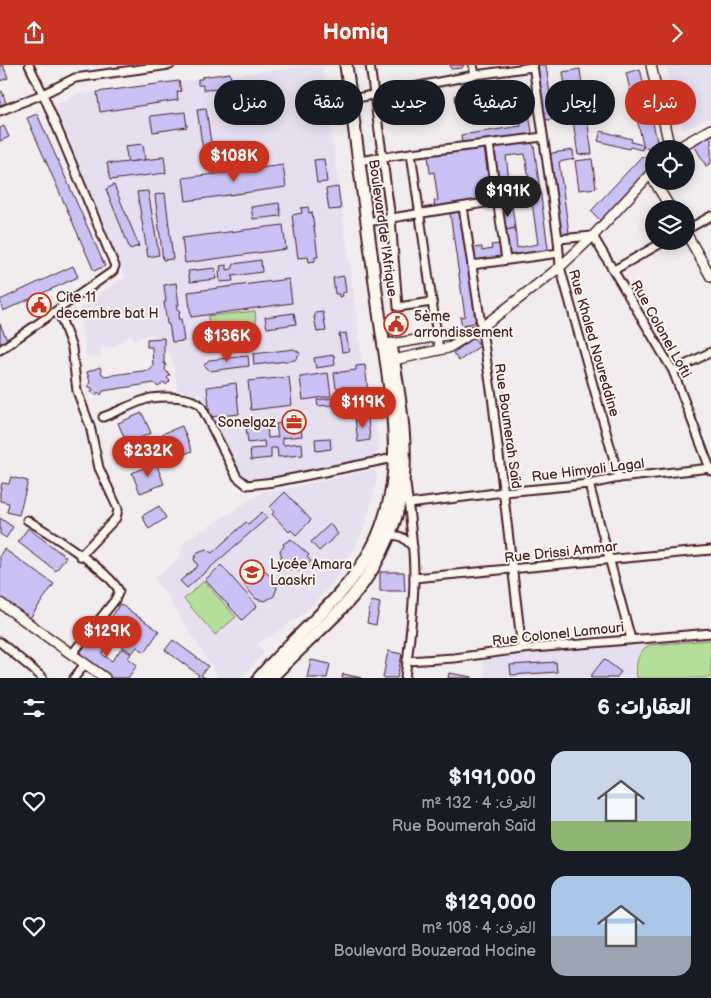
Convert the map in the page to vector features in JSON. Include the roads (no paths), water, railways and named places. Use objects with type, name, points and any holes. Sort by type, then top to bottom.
[{"type":"main road","name":"Boulevard de l'Afrique","points":[[259,678],[270,664],[333,603],[354,578],[371,549],[384,517],[392,486],[393,430],[386,359],[346,65]]},
{"type":"main road","name":"Boulevard de l'Afrique","points":[[352,65],[354,80]]},
{"type":"main road","name":"Boulevard de l'Afrique","points":[[271,678],[352,597],[382,554],[399,504],[404,468],[402,414],[360,125]]},
{"type":"street","points":[[0,350],[113,271],[115,266],[29,65]]},
{"type":"street","points":[[0,111],[43,94],[76,77],[170,65]]},
{"type":"street","points":[[370,65],[373,87]]},
{"type":"street","points":[[473,65],[475,75]]},
{"type":"street","points":[[652,65],[668,140]]},
{"type":"street","points":[[445,81],[533,66]]},
{"type":"street","name":"Rue Khaled Noureddine","points":[[533,66],[558,239],[560,267],[619,478]]},
{"type":"street","points":[[378,125],[391,219],[398,307],[432,302]]},
{"type":"street","points":[[692,140],[711,129]]},
{"type":"street","points":[[365,160],[543,137]]},
{"type":"street","points":[[489,144],[506,260]]},
{"type":"street","points":[[411,153],[439,351]]},
{"type":"street","points":[[394,360],[448,348],[479,329],[560,267],[645,185]]},
{"type":"street","points":[[373,221],[497,201]]},
{"type":"street","name":"Rue Boumerah Saïd","points":[[463,207],[479,329],[504,492],[522,649]]},
{"type":"street","points":[[695,226],[711,216]]},
{"type":"street","points":[[558,239],[593,236]]},
{"type":"street","name":"Rue Colonel Lofti","points":[[593,236],[672,371],[711,469]]},
{"type":"street","points":[[695,248],[711,277]]},
{"type":"street","points":[[614,270],[649,250]]},
{"type":"street","points":[[472,265],[559,253]]},
{"type":"street","points":[[58,310],[72,347],[78,391],[90,426],[99,468],[118,509],[116,518],[80,556]]},
{"type":"street","points":[[391,344],[479,329]]},
{"type":"street","points":[[672,371],[711,353]]},
{"type":"street","points":[[103,417],[151,398],[179,398],[197,401],[236,477],[247,485],[274,482],[394,458]]},
{"type":"street","points":[[404,468],[413,547],[414,578],[405,678]]},
{"type":"street","name":"Rue Himyali Lagal","points":[[409,504],[589,484],[619,478],[711,469]]},
{"type":"street","points":[[589,484],[632,639]]},
{"type":"street","points":[[28,519],[80,556],[116,585],[119,591],[115,600],[72,654]]},
{"type":"street","points":[[389,536],[398,535],[413,547]]},
{"type":"street","name":"Rue Drissi Ammar","points":[[414,578],[711,551]]},
{"type":"street","points":[[0,603],[105,678]]},
{"type":"street","name":"Rue Colonel Lamouri","points":[[407,661],[711,633]]},
{"type":"street","points":[[0,642],[43,678]]},
{"type":"street","points":[[74,678],[85,664]]},
{"type":"place","name":"Cite 11 decembre bat H","points":[[39,305]]},
{"type":"place","name":"5ème arrondissement","points":[[396,324]]},
{"type":"place","name":"Sonelgaz","points":[[294,422]]},
{"type":"place","name":"Lycée Amara Laaskri","points":[[252,572]]}]
